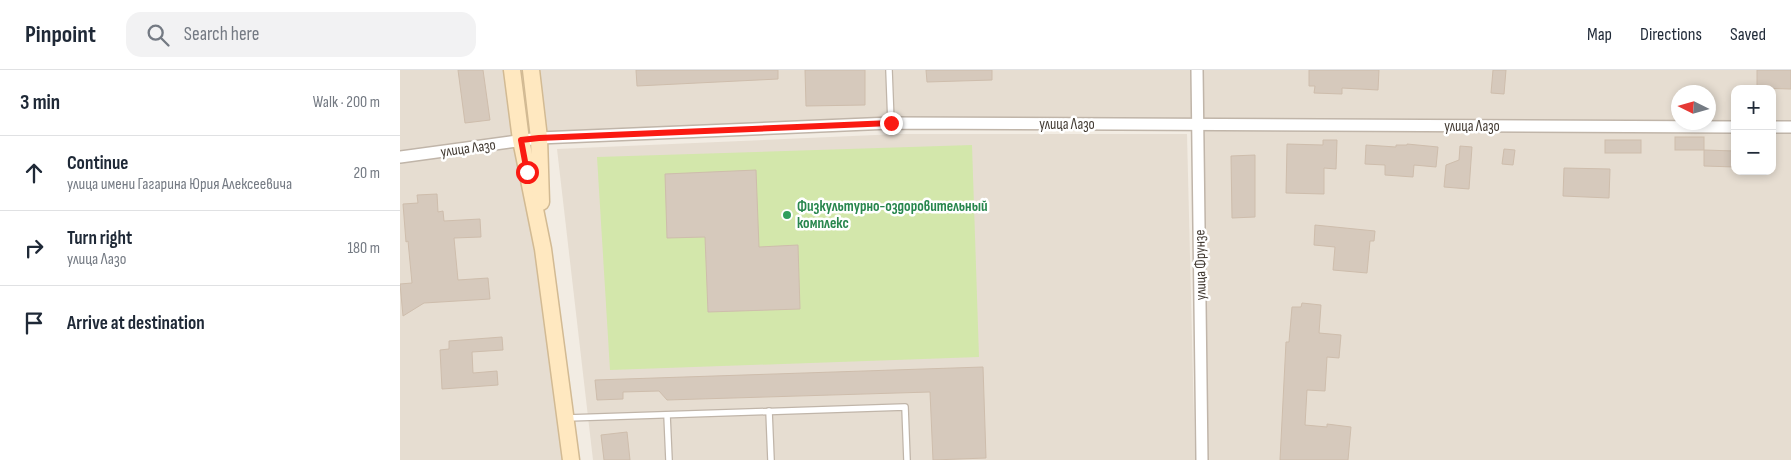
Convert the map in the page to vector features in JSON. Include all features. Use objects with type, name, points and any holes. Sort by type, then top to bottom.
[{"type":"street","points":[[512,70],[521,140],[543,249],[571,460]]},
{"type":"street","points":[[531,70],[539,138],[543,249]]},
{"type":"street","name":"улица Фрунзе","points":[[1197,70],[1202,460]]},
{"type":"street","name":"улица Лазо","points":[[400,157],[539,138],[891,123],[1731,127]]},
{"type":"street","points":[[1776,127],[1791,127]]},
{"type":"lane","points":[[889,70],[891,123]]},
{"type":"lane","points":[[565,418],[905,407],[907,460]]},
{"type":"lane","points":[[769,411],[771,460]]},
{"type":"lane","points":[[667,415],[669,460]]},
{"type":"shaded area","points":[[400,70],[1791,70],[1791,460],[1202,460],[1199,125],[891,123],[540,138],[543,249],[571,460],[400,460]]},
{"type":"shaded area","points":[[898,134],[1187,134],[1195,460],[593,460],[557,149]]},
{"type":"green space","name":"Физкультурно-оздоровительный комплекс","points":[[972,145],[979,357],[610,370],[597,157]]},
{"type":"building","points":[[458,70],[483,70],[490,120],[465,123]]},
{"type":"building","points":[[636,70],[778,70],[778,79],[637,86]]},
{"type":"building","points":[[805,70],[865,70],[865,105],[806,106]]},
{"type":"building","points":[[926,70],[992,70],[992,80],[927,82]]},
{"type":"building","points":[[1309,70],[1379,70],[1378,90],[1342,88],[1342,94],[1314,93],[1315,86],[1309,86]]},
{"type":"building","points":[[1493,70],[1506,70],[1504,94],[1491,93]]},
{"type":"building","points":[[1757,70],[1791,70],[1791,89],[1776,89],[1776,85],[1757,85]]},
{"type":"building","points":[[1675,137],[1704,137],[1704,150],[1675,150]]},
{"type":"building","points":[[1323,140],[1337,140],[1336,169],[1324,168],[1324,194],[1286,193],[1287,144],[1323,145]]},
{"type":"building","points":[[1605,140],[1641,140],[1641,153],[1605,153]]},
{"type":"building","points":[[1407,144],[1438,147],[1436,167],[1414,165],[1413,177],[1385,175],[1385,165],[1365,164],[1366,145],[1396,147],[1396,145]]},
{"type":"building","points":[[1460,146],[1472,147],[1469,189],[1444,187],[1446,165],[1459,160]]},
{"type":"building","points":[[1504,149],[1515,150],[1513,165],[1502,164]]},
{"type":"building","points":[[1704,150],[1731,151],[1731,167],[1704,166]]},
{"type":"building","points":[[1255,155],[1255,217],[1232,218],[1231,156]]},
{"type":"building","points":[[1564,168],[1610,169],[1609,198],[1563,196]]},
{"type":"building","points":[[756,170],[759,247],[798,245],[800,309],[708,312],[705,237],[667,238],[665,174]]},
{"type":"building","points":[[437,194],[438,212],[443,211],[444,221],[480,219],[481,237],[454,238],[458,280],[488,278],[490,299],[424,303],[403,316],[400,284],[412,283],[403,204],[418,203],[417,195]]},
{"type":"building","points":[[1315,225],[1375,231],[1374,241],[1370,241],[1367,273],[1333,270],[1335,247],[1314,245]]},
{"type":"building","points":[[1302,303],[1321,305],[1319,333],[1341,335],[1339,358],[1327,357],[1325,391],[1307,390],[1305,425],[1327,427],[1327,424],[1351,427],[1348,460],[1280,460],[1286,342],[1289,342],[1292,307],[1301,307]]},
{"type":"building","points":[[502,337],[503,350],[472,352],[473,373],[497,371],[498,385],[442,389],[440,350],[449,349],[449,341]]},
{"type":"building","points":[[983,367],[986,458],[933,460],[930,392],[667,400],[659,391],[623,392],[623,399],[597,400],[595,380]]},
{"type":"building","points":[[627,432],[630,460],[604,460],[601,435]]},
{"type":"place","name":"Физкультурно-оздоровительный комплекс","points":[[787,215]]},
{"type":"route","points":[[527,172],[521,140],[891,123]]}]
